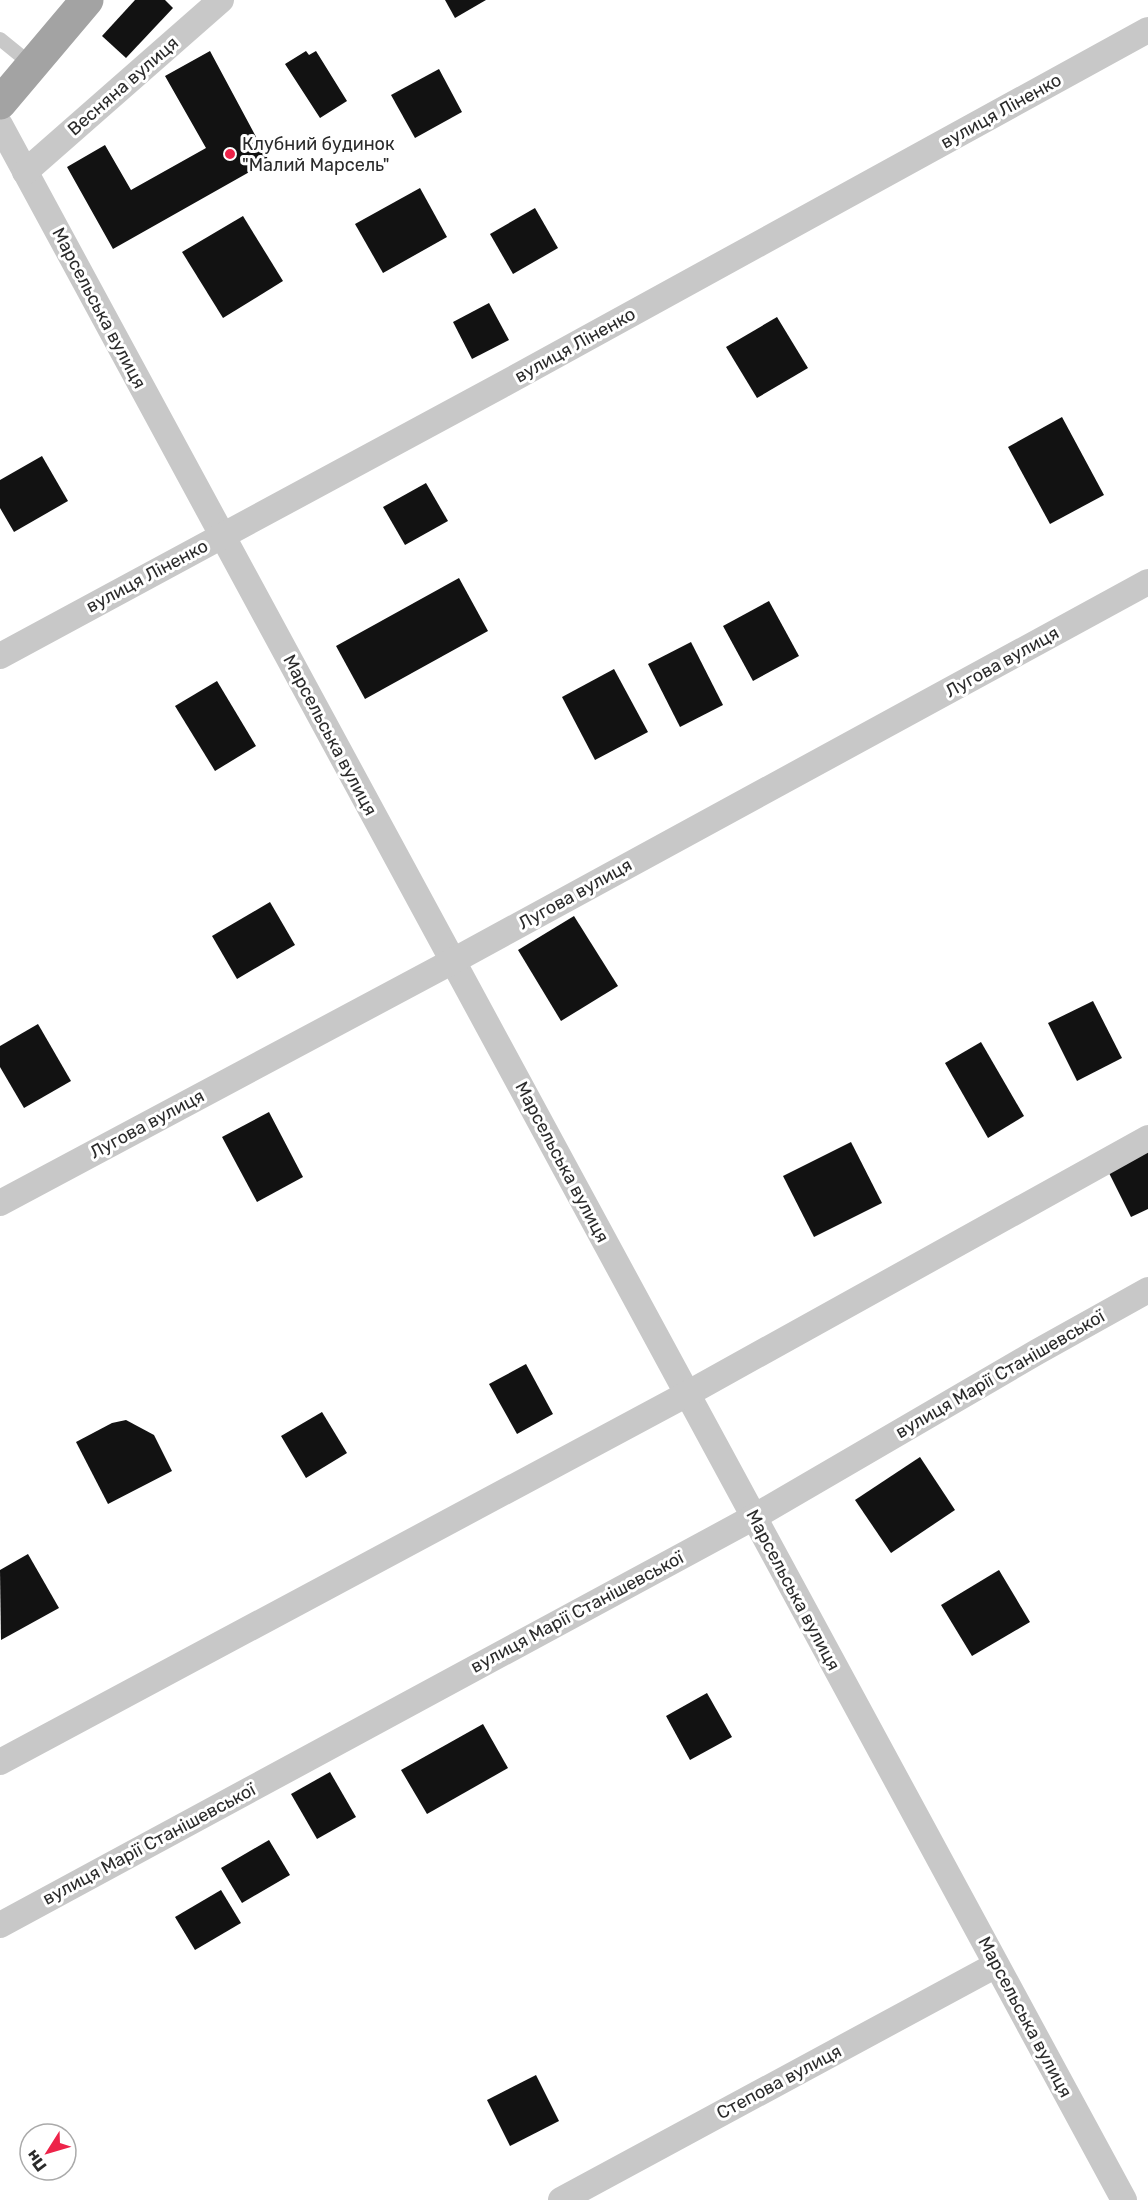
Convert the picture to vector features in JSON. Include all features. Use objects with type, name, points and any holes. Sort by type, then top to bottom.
[{"type":"main road","points":[[0,103],[87,0]]},
{"type":"street","name":"Весняна вулиця","points":[[25,172],[222,0]]},
{"type":"street","name":"вулиця Ліненко","points":[[0,656],[500,386],[1148,30]]},
{"type":"street","name":"Марсельська вулиця","points":[[0,125],[1124,2200]]},
{"type":"street","name":"Лугова вулиця","points":[[0,1203],[453,961],[1148,582]]},
{"type":"street","points":[[0,1762],[687,1394],[1148,1138]]},
{"type":"street","name":"вулиця Марії Станішевської","points":[[0,1925],[754,1516],[1148,1290]]},
{"type":"street","name":"Степова вулиця","points":[[561,2200],[996,1965]]},
{"type":"lane","points":[[0,39],[32,65]]},
{"type":"building","points":[[135,0],[165,0],[173,8],[126,58],[102,36]]},
{"type":"building","points":[[445,0],[486,0],[455,18]]},
{"type":"building","name":"Клубний будинок \"Малий Марсель\"","points":[[210,51],[269,161],[113,249],[67,167],[105,145],[131,190],[206,148],[165,76]]},
{"type":"building","points":[[306,51],[309,55],[316,51],[347,101],[320,118],[285,64]]},
{"type":"building","points":[[439,69],[462,112],[415,138],[391,95]]},
{"type":"building","points":[[420,188],[447,237],[383,273],[355,224]]},
{"type":"building","points":[[535,208],[558,248],[513,274],[490,234]]},
{"type":"building","points":[[243,216],[283,281],[223,318],[182,252]]},
{"type":"building","points":[[489,303],[509,340],[472,359],[453,322]]},
{"type":"building","points":[[777,317],[808,368],[757,398],[726,347]]},
{"type":"building","points":[[1062,417],[1104,495],[1050,524],[1008,447]]},
{"type":"building","points":[[42,456],[68,501],[14,532],[0,508],[0,480]]},
{"type":"building","points":[[426,483],[448,521],[405,545],[383,507]]},
{"type":"building","points":[[459,578],[488,631],[365,699],[336,646]]},
{"type":"building","points":[[769,601],[799,656],[753,681],[723,626]]},
{"type":"building","points":[[691,642],[723,705],[680,727],[648,664]]},
{"type":"building","points":[[614,669],[648,732],[595,760],[562,697]]},
{"type":"building","points":[[217,681],[256,746],[215,771],[175,706]]},
{"type":"building","points":[[270,902],[295,945],[237,979],[212,936]]},
{"type":"building","points":[[574,916],[618,986],[561,1021],[518,950]]},
{"type":"building","points":[[1093,1001],[1122,1058],[1077,1081],[1048,1023]]},
{"type":"building","points":[[38,1024],[71,1081],[24,1108],[0,1067],[0,1046]]},
{"type":"building","points":[[981,1042],[1024,1116],[988,1138],[945,1063]]},
{"type":"building","points":[[269,1112],[303,1177],[257,1202],[222,1137]]},
{"type":"building","points":[[851,1142],[882,1203],[814,1237],[783,1176]]},
{"type":"building","points":[[1148,1142],[1148,1209],[1131,1217],[1104,1163]]},
{"type":"building","points":[[526,1364],[553,1414],[517,1434],[489,1384]]},
{"type":"building","points":[[322,1412],[347,1453],[306,1478],[281,1436]]},
{"type":"building","points":[[126,1420],[154,1435],[172,1471],[108,1504],[76,1442],[112,1423]]},
{"type":"building","points":[[920,1457],[955,1510],[891,1553],[855,1500]]},
{"type":"building","points":[[28,1554],[59,1608],[1,1640],[0,1570]]},
{"type":"building","points":[[999,1570],[1030,1622],[972,1656],[941,1605]]},
{"type":"building","points":[[707,1693],[732,1737],[690,1760],[666,1716]]},
{"type":"building","points":[[483,1724],[508,1768],[427,1814],[401,1770]]},
{"type":"building","points":[[330,1772],[356,1817],[317,1839],[291,1794]]},
{"type":"building","points":[[269,1840],[290,1875],[242,1903],[221,1868]]},
{"type":"building","points":[[221,1890],[241,1923],[195,1950],[175,1917]]},
{"type":"building","points":[[536,2075],[559,2121],[510,2146],[487,2100]]},
{"type":"place","name":"Клубний будинок \"Малий Марсель\"","points":[[230,154]]}]
